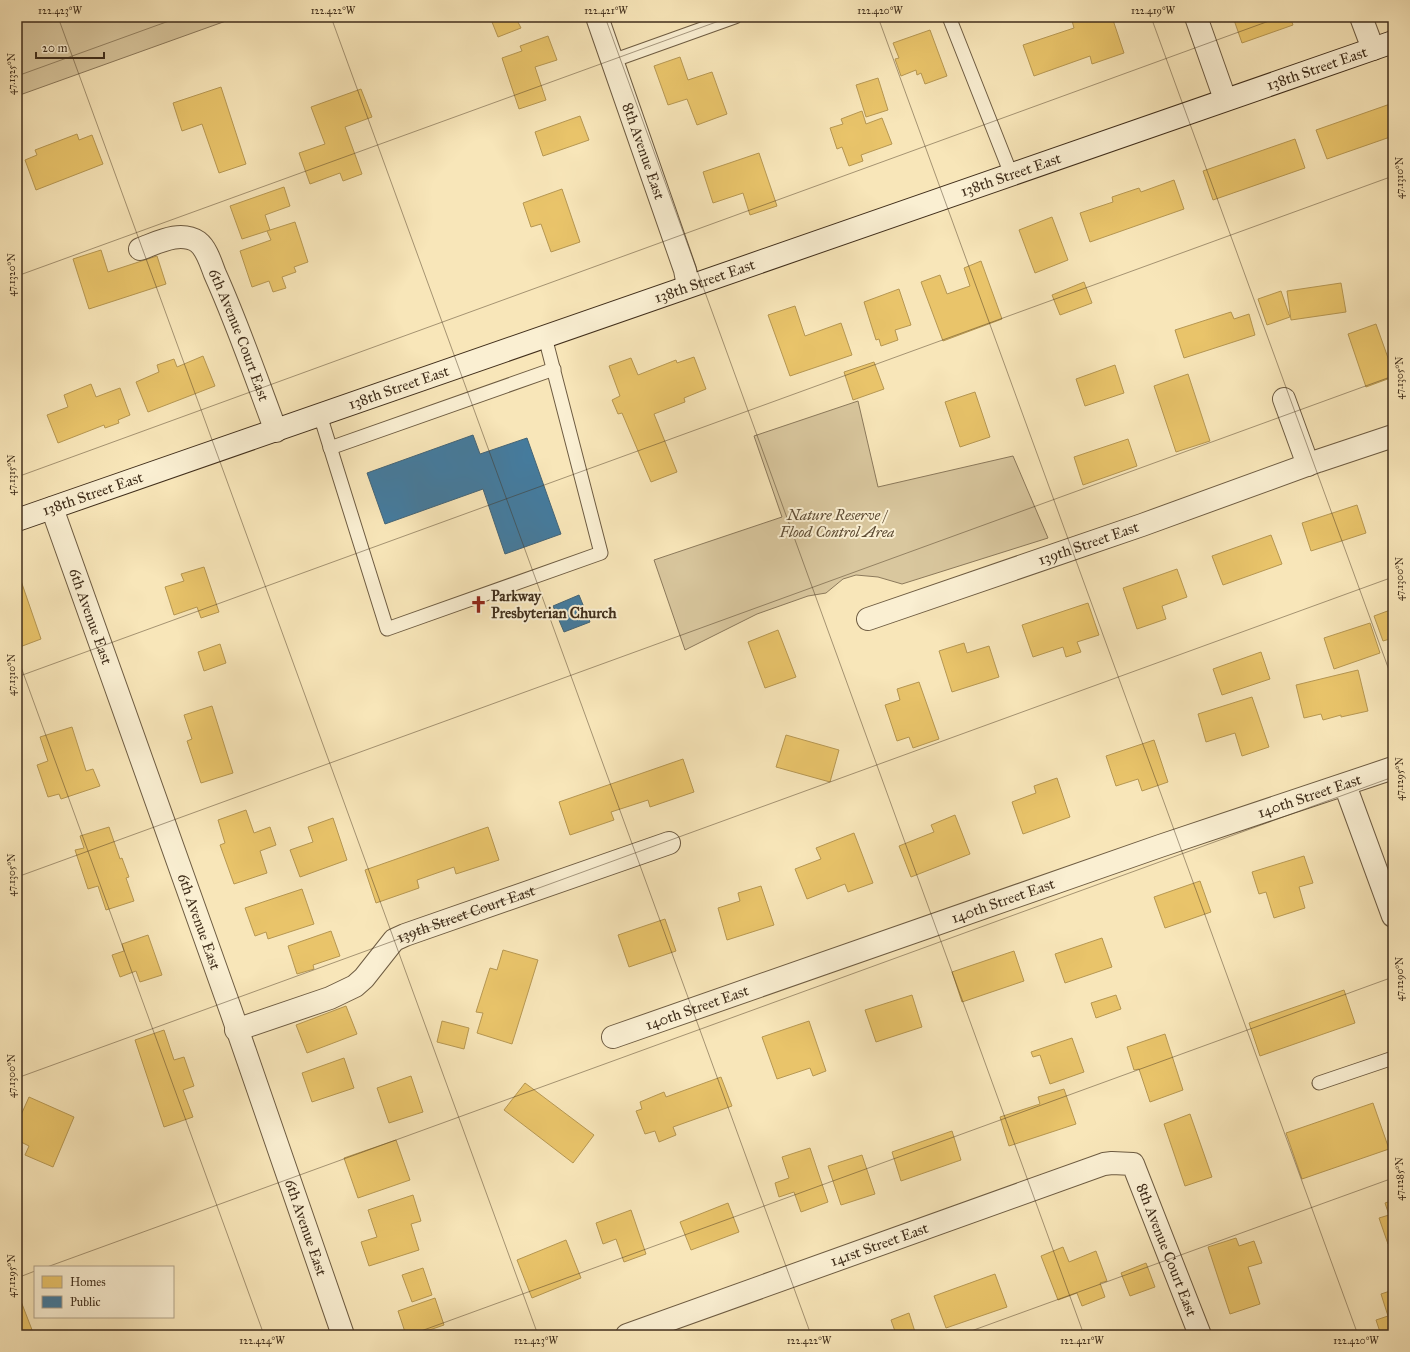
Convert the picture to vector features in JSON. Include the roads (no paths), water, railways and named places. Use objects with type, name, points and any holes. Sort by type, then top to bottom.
[{"type":"street","name":"8th Avenue East","points":[[597,17],[686,270],[688,286]]},
{"type":"street","points":[[1196,17],[1226,99]]},
{"type":"street","points":[[1361,17],[1372,49]]},
{"type":"street","name":"138th Street East","points":[[17,520],[1393,42]]},
{"type":"street","name":"6th Avenue Court East","points":[[140,249],[159,242],[184,237],[198,242],[204,250],[224,293],[276,431]]},
{"type":"street","points":[[1284,399],[1308,465]]},
{"type":"street","name":"139th Street East","points":[[868,619],[1135,528],[1308,465],[1393,436]]},
{"type":"street","name":"6th Avenue East","points":[[52,508],[231,1011],[236,1030],[343,1335]]},
{"type":"street","name":"140th Street East","points":[[613,1037],[1160,846],[1393,768]]},
{"type":"street","points":[[1345,785],[1393,916]]},
{"type":"street","name":"139th Street Court East","points":[[236,1030],[330,998],[355,986],[364,978],[394,940],[405,935],[670,843]]},
{"type":"street","name":"141st Street East","points":[[627,1335],[1104,1164],[1133,1164]]},
{"type":"street","name":"8th Avenue Court East","points":[[1133,1164],[1200,1335]]},
{"type":"lane","points":[[612,61],[735,17]]},
{"type":"lane","points":[[949,17],[1011,174]]},
{"type":"lane","points":[[320,415],[387,629],[601,553],[545,336]]},
{"type":"lane","points":[[330,448],[554,369]]},
{"type":"lane","points":[[1319,1084],[1393,1058]]},
{"type":"place","name":"Parkway Presbyterian Church","points":[[478,605]]},
{"type":"park label","name":"Nature Reserve / Flood Control Area","points":[[837,524]]}]
